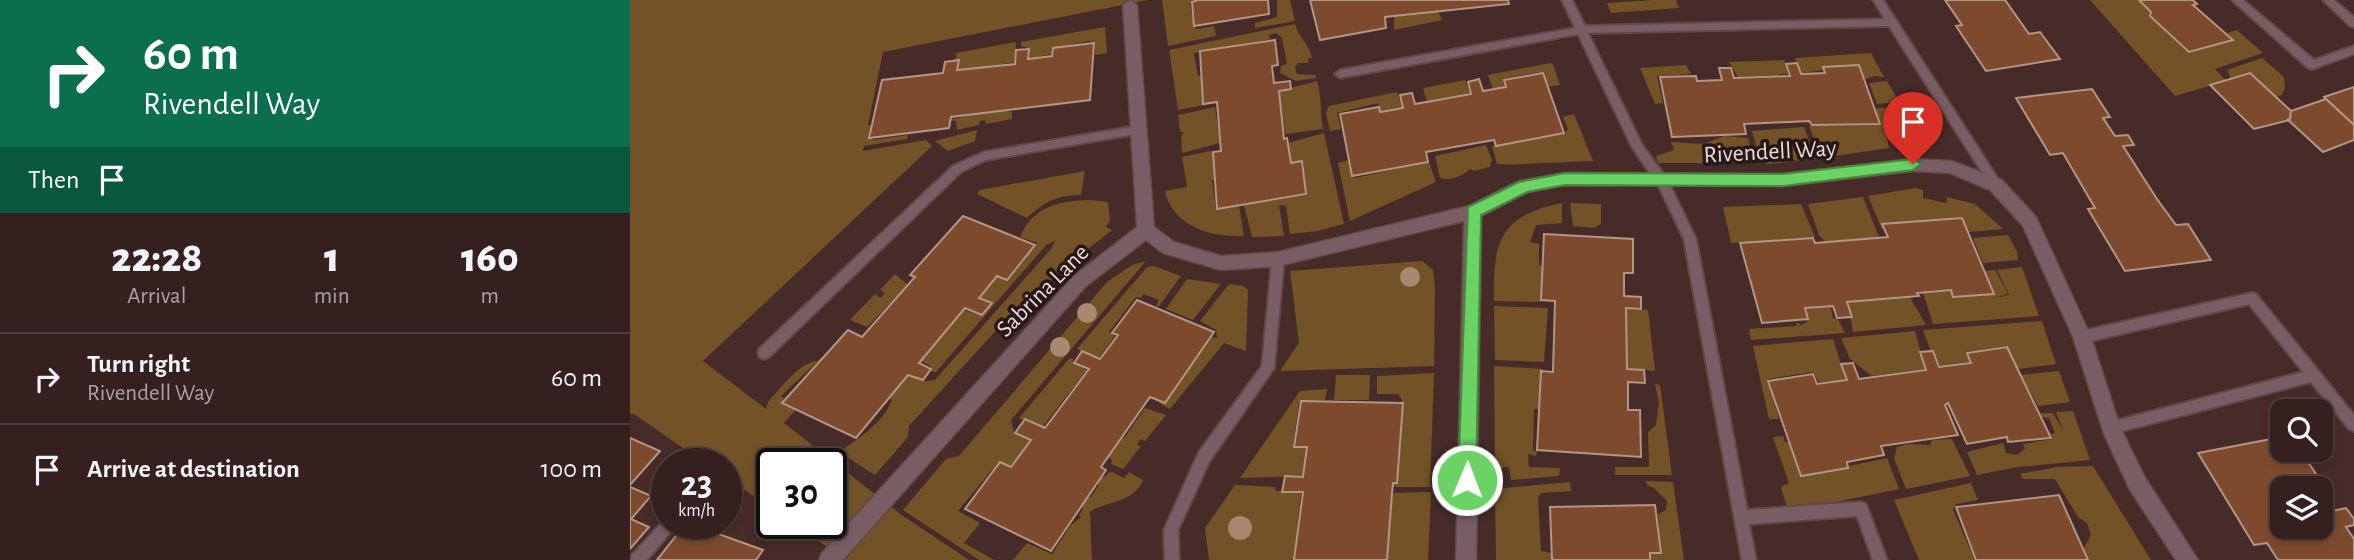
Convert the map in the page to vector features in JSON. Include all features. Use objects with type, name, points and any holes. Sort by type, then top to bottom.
[{"type":"street","points":[[1130,5],[1146,230]]},
{"type":"street","name":"Rivendell Way","points":[[1146,230],[1169,248],[1221,263],[1278,258],[1473,212],[1525,186],[1565,179],[1783,180],[1913,164],[1951,167],[1996,185],[2030,222],[2082,337],[2111,428],[2137,483],[2188,560]]},
{"type":"street","points":[[1466,560],[1473,212]]},
{"type":"street","name":"Sabrina Lane","points":[[828,560],[1080,281],[1146,230]]},
{"type":"lane","points":[[1567,0],[1638,147],[1663,181],[1690,239],[1749,560]]},
{"type":"lane","points":[[1878,0],[1996,185]]},
{"type":"lane","points":[[2236,0],[2312,65],[2354,50]]},
{"type":"lane","points":[[2328,0],[2354,23]]},
{"type":"lane","points":[[1340,74],[1582,30],[1893,22]]},
{"type":"lane","points":[[764,354],[957,169],[984,156],[1137,130]]},
{"type":"lane","points":[[1172,560],[1171,530],[1204,457],[1268,368],[1278,258]]},
{"type":"lane","points":[[2082,337],[2252,298],[2354,425]]},
{"type":"lane","points":[[2111,428],[2314,375]]},
{"type":"lane","points":[[1743,517],[1861,509],[1880,560]]},
{"type":"lane","points":[[637,560],[655,539]]},
{"type":"shaded area","points":[[630,0],[1148,0],[883,52],[868,125],[873,125],[872,140],[908,135],[907,139],[864,146],[863,151],[926,140],[932,146],[703,361],[766,409],[768,402],[791,377],[804,366],[818,361],[781,396],[798,407],[784,423],[816,448],[756,448],[756,498],[742,488],[742,448],[683,448],[634,414],[630,414]]},
{"type":"shaded area","points":[[1162,0],[1199,0],[1190,3],[1194,26],[1197,29],[1214,26],[1216,36],[1168,46]]},
{"type":"shaded area","points":[[1277,0],[1290,0],[1295,21],[1255,28],[1255,23],[1277,17]]},
{"type":"shaded area","points":[[1676,0],[1679,8],[1611,13],[1607,3]]},
{"type":"shaded area","points":[[2090,0],[2139,0],[2151,12],[2151,16],[2189,52],[2233,40],[2227,33],[2237,30],[2263,53],[2215,69],[2226,81],[2175,96]]},
{"type":"shaded area","points":[[1437,9],[1442,20],[1394,30],[1394,17],[1422,14],[1422,11]]},
{"type":"shaded area","points":[[1295,24],[1312,58],[1308,58],[1308,63],[1298,63],[1295,67],[1297,74],[1316,75],[1316,78],[1296,81],[1280,73],[1281,66],[1287,64],[1282,38],[1276,33],[1268,35],[1271,39],[1194,53],[1198,76],[1202,75],[1215,103],[1178,110],[1169,50]]},
{"type":"shaded area","points":[[1105,27],[1107,53],[1095,55],[1095,42],[1089,41],[1052,48],[1051,54],[1027,59],[1026,47],[1021,46],[1021,42]]},
{"type":"shaded area","points":[[1016,42],[1014,62],[956,72],[956,53]]},
{"type":"shaded area","points":[[1871,53],[1884,77],[1865,79],[1859,65],[1801,73],[1795,58]]},
{"type":"shaded area","points":[[2262,58],[2284,77],[2285,88],[2282,95],[2276,97],[2250,73],[2231,79],[2227,70]]},
{"type":"shaded area","points":[[1784,60],[1788,74],[1738,77],[1729,62]]},
{"type":"shaded area","points":[[1553,64],[1560,85],[1546,87],[1539,72],[1503,79],[1504,87],[1493,89],[1488,75]]},
{"type":"shaded area","points":[[1686,65],[1691,74],[1657,76],[1663,103],[1655,104],[1640,68]]},
{"type":"shaded area","points":[[1465,80],[1470,93],[1427,101],[1423,88]]},
{"type":"shaded area","points":[[1317,81],[1323,129],[1285,134],[1279,91]]},
{"type":"shaded area","points":[[1887,81],[1899,102],[1877,104],[1869,83]]},
{"type":"shaded area","points":[[1397,92],[1402,107],[1380,111],[1378,103],[1337,113],[1341,129],[1330,131],[1326,113],[1329,106]]},
{"type":"shaded area","points":[[1215,107],[1220,143],[1182,153],[1181,135],[1184,133],[1180,131],[1178,115]]},
{"type":"shaded area","points":[[1901,107],[1924,145],[1905,146],[1903,136],[1892,135],[1887,138],[1889,148],[1821,158],[1809,126],[1879,125],[1876,108]]},
{"type":"shaded area","points":[[998,109],[1012,112],[1012,119],[986,124],[985,120],[980,121],[979,125],[957,130],[956,121],[949,120]]},
{"type":"shaded area","points":[[1574,114],[1593,161],[1497,164],[1492,146],[1565,133],[1568,129],[1563,117]]},
{"type":"shaded area","points":[[1804,127],[1816,159],[1796,161],[1791,157],[1791,162],[1766,164],[1760,160],[1752,131]]},
{"type":"shaded area","points":[[977,130],[975,141],[948,151],[935,141]]},
{"type":"shaded area","points":[[1324,133],[1344,224],[1290,234],[1286,206],[1279,205],[1284,236],[1252,237],[1244,205],[1306,195],[1303,161],[1291,163],[1288,143]]},
{"type":"shaded area","points":[[1724,136],[1748,138],[1755,163],[1658,163],[1656,156],[1674,150],[1671,142],[1704,144]]},
{"type":"shaded area","points":[[1486,145],[1492,160],[1490,167],[1474,171],[1470,169],[1452,178],[1440,178],[1435,156]]},
{"type":"shaded area","points":[[1210,151],[1214,153],[1218,180],[1212,180],[1216,210],[1239,206],[1244,236],[1219,235],[1195,227],[1176,213],[1169,203],[1165,191],[1187,187],[1182,157]]},
{"type":"shaded area","points":[[1348,160],[1352,177],[1355,178],[1429,162],[1436,182],[1350,221],[1338,163]]},
{"type":"shaded area","points":[[1085,171],[1081,195],[1051,200],[1027,218],[977,194],[980,190]]},
{"type":"shaded area","points":[[1916,188],[1923,190],[1923,198],[1946,203],[1947,197],[1975,204],[2003,229],[1968,232],[1961,217],[1882,229],[1868,196]]},
{"type":"shaded area","points":[[1863,197],[1879,237],[1827,244],[1819,235],[1808,204]]},
{"type":"shaded area","points":[[1068,202],[1108,202],[1110,220],[1106,227],[1112,230],[1061,270],[1019,315],[1000,326],[909,426],[908,437],[875,475],[847,457],[847,448],[844,448],[883,416],[892,400],[886,397],[906,373],[924,381],[935,380],[1051,249],[1055,241],[1046,245],[936,372],[932,372],[930,366],[919,360],[964,310],[980,315],[991,305],[978,296],[996,276],[1006,280],[1037,243],[1020,237],[1026,226],[1040,211]]},
{"type":"shaded area","points":[[1562,203],[1562,223],[1536,225],[1530,242],[1539,244],[1539,265],[1542,266],[1541,302],[1494,301],[1495,263],[1504,235],[1512,224],[1524,216]]},
{"type":"shaded area","points":[[1570,203],[1601,204],[1601,224],[1594,228],[1573,226]]},
{"type":"shaded area","points":[[1801,204],[1815,237],[1731,243],[1723,207]]},
{"type":"shaded area","points":[[2008,235],[2018,260],[1983,263],[1973,238]]},
{"type":"shaded area","points":[[1146,261],[1011,420],[1014,432],[1030,441],[1007,470],[998,463],[958,511],[980,523],[964,543],[994,560],[979,560],[903,510],[946,459],[959,456],[1107,282],[1132,265]]},
{"type":"shaded area","points":[[1422,261],[1433,270],[1435,287],[1434,366],[1280,371],[1299,343],[1290,271]]},
{"type":"shaded area","points":[[1154,266],[1181,276],[1159,306],[1156,306],[1159,300],[1143,294],[1141,298],[1136,297],[1109,332],[1115,336],[1098,359],[1077,349],[1147,267]]},
{"type":"shaded area","points":[[2022,267],[2039,316],[1933,324],[1923,293],[1951,291],[1953,297],[1994,294],[1984,271],[1995,270],[2008,294],[1989,299],[2009,295],[1997,270]]},
{"type":"shaded area","points":[[895,274],[908,285],[867,327],[850,320],[875,294],[881,298],[885,293],[880,290]]},
{"type":"shaded area","points":[[1187,279],[1221,284],[1193,320],[1166,309]]},
{"type":"shaded area","points":[[1229,284],[1243,286],[1248,290],[1246,351],[1224,343],[1170,409],[1159,403],[1211,337],[1217,338],[1216,330],[1200,321]]},
{"type":"shaded area","points":[[1908,294],[1926,325],[1853,332],[1848,303]]},
{"type":"shaded area","points":[[1830,304],[1833,318],[1838,319],[1845,333],[1751,340],[1749,329],[1796,326],[1797,322],[1801,325],[1807,322],[1807,307]]},
{"type":"shaded area","points":[[1494,306],[1548,308],[1544,362],[1495,360]]},
{"type":"shaded area","points":[[1626,309],[1648,310],[1655,371],[1627,368]]},
{"type":"shaded area","points":[[2042,321],[2056,364],[2018,369],[2006,346],[1966,352],[1970,362],[1940,366],[1934,351],[1928,351],[1930,349],[1923,330]]},
{"type":"shaded area","points":[[1915,331],[1925,369],[1872,376],[1850,359],[1841,338]]},
{"type":"shaded area","points":[[1833,339],[1846,380],[1819,382],[1813,372],[1768,379],[1779,419],[1769,419],[1753,346]]},
{"type":"shaded area","points":[[1073,358],[1073,363],[1087,370],[1041,429],[1019,418],[1069,359]]},
{"type":"shaded area","points":[[1494,366],[1543,369],[1538,409],[1534,409],[1533,451],[1537,451],[1536,456],[1528,454],[1529,467],[1560,468],[1559,476],[1511,480],[1509,467],[1495,468]]},
{"type":"shaded area","points":[[2059,371],[2070,402],[2038,406],[2021,375]]},
{"type":"shaded area","points":[[1434,373],[1430,487],[1391,487],[1402,400],[1398,394],[1377,394],[1377,376]]},
{"type":"shaded area","points":[[1336,375],[1370,375],[1369,400],[1334,400]]},
{"type":"shaded area","points":[[1655,384],[1660,385],[1672,475],[1615,475],[1615,467],[1649,467],[1648,432],[1656,425],[1659,403]]},
{"type":"shaded area","points":[[1327,389],[1325,400],[1299,402],[1293,445],[1308,441],[1305,476],[1240,478],[1300,391]]},
{"type":"shaded area","points":[[1145,408],[1166,415],[1145,441],[1140,439],[1137,445],[1141,446],[1123,469],[1111,464],[1112,460],[1106,456],[1119,439],[1125,437]]},
{"type":"shaded area","points":[[2073,411],[2090,460],[2018,467],[1977,475],[1967,452],[2003,443],[2006,453],[2017,455],[2025,449],[2023,444],[2053,439],[2051,434],[2055,433],[2049,418],[2042,417],[2040,413],[2053,413],[2064,432],[2056,412]]},
{"type":"shaded area","points":[[1783,436],[1785,442],[1790,442],[1801,476],[1887,458],[1899,489],[1788,512],[1781,487],[1789,483],[1773,437]]},
{"type":"shaded area","points":[[1952,439],[1970,476],[1906,489],[1894,458],[1897,447],[1908,444],[1930,445],[1932,440]]},
{"type":"shaded area","points":[[2093,466],[2151,560],[2088,560],[2083,550],[2091,535],[2087,523],[2078,517],[2055,479],[2023,479],[2020,474],[2057,467]]},
{"type":"shaded area","points":[[1110,471],[1124,478],[1129,472],[1143,480],[1133,494],[1090,512],[1092,560],[1013,560],[1027,543],[1052,554],[1071,525],[1081,517],[1079,515],[1083,509],[1080,505],[1085,497],[1091,497],[1099,485],[1096,483],[1100,477],[1106,476]]},
{"type":"shaded area","points":[[847,472],[903,516],[969,560],[846,560],[816,539],[847,539]]},
{"type":"shaded area","points":[[1646,481],[1673,482],[1684,560],[1651,560],[1651,554],[1661,554],[1658,514],[1666,510],[1667,501],[1647,485]]},
{"type":"shaded area","points":[[1570,482],[1571,491],[1542,493],[1538,497],[1541,551],[1551,553],[1551,560],[1496,560],[1495,489]]},
{"type":"shaded area","points":[[1971,483],[1978,500],[1956,504],[1953,510],[1975,560],[1919,560],[1894,500]]},
{"type":"shaded area","points":[[1235,485],[1275,487],[1276,491],[1301,490],[1294,560],[1209,560],[1205,528]]},
{"type":"shaded area","points":[[1431,492],[1428,560],[1384,560],[1390,496],[1394,493]]},
{"type":"building","points":[[1268,0],[1269,14],[1194,26],[1192,2]]},
{"type":"building","points":[[1310,0],[1508,0],[1509,4],[1385,17],[1386,28],[1320,40]]},
{"type":"building","points":[[1945,0],[2005,0],[2029,34],[2040,32],[2060,59],[1986,71],[1956,26],[1962,25]]},
{"type":"building","points":[[2139,0],[2193,0],[2197,4],[2193,5],[2233,40],[2189,52],[2150,16],[2151,12]]},
{"type":"building","points":[[1275,40],[1278,65],[1272,66],[1274,83],[1290,81],[1291,89],[1279,91],[1284,139],[1287,138],[1291,163],[1302,161],[1306,194],[1217,209],[1213,152],[1221,151],[1217,102],[1203,104],[1200,51]]},
{"type":"building","points":[[1094,43],[1090,100],[951,117],[949,128],[869,138],[882,80],[943,73],[945,62],[959,60],[957,70],[1015,64],[1016,50],[1029,49],[1028,59],[1052,56],[1053,48]]},
{"type":"building","points":[[1797,63],[1801,74],[1825,73],[1823,67],[1859,65],[1880,124],[1812,125],[1809,121],[1744,124],[1746,134],[1672,137],[1660,77],[1696,76],[1697,81],[1722,80],[1719,68],[1731,68],[1734,78],[1790,76],[1786,64]]},
{"type":"building","points":[[1543,73],[1564,133],[1496,146],[1494,140],[1426,152],[1428,162],[1352,176],[1340,114],[1379,107],[1380,112],[1403,108],[1400,95],[1412,93],[1415,104],[1471,94],[1468,82],[1479,79],[1483,91],[1506,87],[1504,80]]},
{"type":"building","points":[[2250,73],[2291,111],[2290,120],[2254,129],[2210,85]]},
{"type":"building","points":[[2354,87],[2354,125],[2324,97]]},
{"type":"building","points":[[2092,89],[2110,117],[2103,118],[2115,136],[2128,135],[2134,145],[2123,146],[2157,199],[2176,225],[2188,224],[2211,260],[2125,271],[2088,209],[2095,208],[2063,153],[2050,155],[2016,98]]},
{"type":"building","points":[[2326,99],[2354,125],[2354,140],[2323,152],[2287,119],[2290,120],[2291,111]]},
{"type":"building","points":[[963,216],[1035,245],[1007,280],[997,276],[979,298],[992,303],[982,315],[965,308],[919,363],[931,369],[923,380],[908,375],[856,438],[782,403],[848,330],[862,337],[915,277],[910,275]]},
{"type":"building","points":[[1962,218],[1994,294],[1953,297],[1951,290],[1917,293],[1919,296],[1847,302],[1852,317],[1837,318],[1833,306],[1805,308],[1808,319],[1762,323],[1740,243],[1813,238],[1815,243],[1888,237],[1882,224]]},
{"type":"building","points":[[1544,234],[1633,239],[1633,273],[1624,273],[1624,296],[1641,297],[1641,309],[1626,308],[1627,369],[1644,370],[1645,383],[1628,382],[1628,410],[1640,410],[1641,457],[1537,450],[1541,371],[1553,372],[1555,301],[1541,300]]},
{"type":"building","points":[[1137,300],[1214,332],[1165,403],[1150,397],[1101,467],[1106,470],[1051,551],[965,509],[1000,462],[1011,467],[1031,440],[1015,433],[1025,419],[1045,428],[1089,369],[1074,363],[1082,351],[1100,359],[1118,335],[1112,333]]},
{"type":"building","points":[[2007,347],[2051,438],[2008,442],[2007,437],[1967,444],[1948,403],[1945,405],[1958,435],[1881,446],[1884,455],[1847,462],[1848,468],[1801,476],[1768,381],[1813,374],[1817,384],[1847,380],[1841,364],[1853,363],[1859,379],[1926,370],[1920,352],[1933,351],[1939,367],[1971,363],[1967,353]]},
{"type":"building","points":[[1301,401],[1403,403],[1397,483],[1393,483],[1387,560],[1294,560],[1303,492],[1282,492],[1285,476],[1303,477],[1307,447],[1294,447]]},
{"type":"building","points":[[630,438],[653,448],[651,461],[630,485]]},
{"type":"building","points":[[2270,439],[2270,462],[2308,462],[2317,476],[2270,476],[2270,539],[2333,539],[2333,511],[2346,508],[2354,519],[2354,525],[2346,527],[2354,539],[2354,560],[2278,560],[2267,543],[2254,545],[2198,453]]},
{"type":"building","points":[[630,487],[651,496],[631,519],[649,527],[630,549]]},
{"type":"building","points":[[2059,495],[2088,560],[1976,560],[1956,507]]},
{"type":"building","points":[[1655,505],[1661,553],[1650,553],[1650,560],[1552,560],[1550,507]]},
{"type":"building","points":[[673,539],[732,539],[763,550],[756,560],[657,560]]},
{"type":"route","points":[[1467,480],[1473,212],[1525,186],[1565,179],[1783,180],[1913,164]]}]
